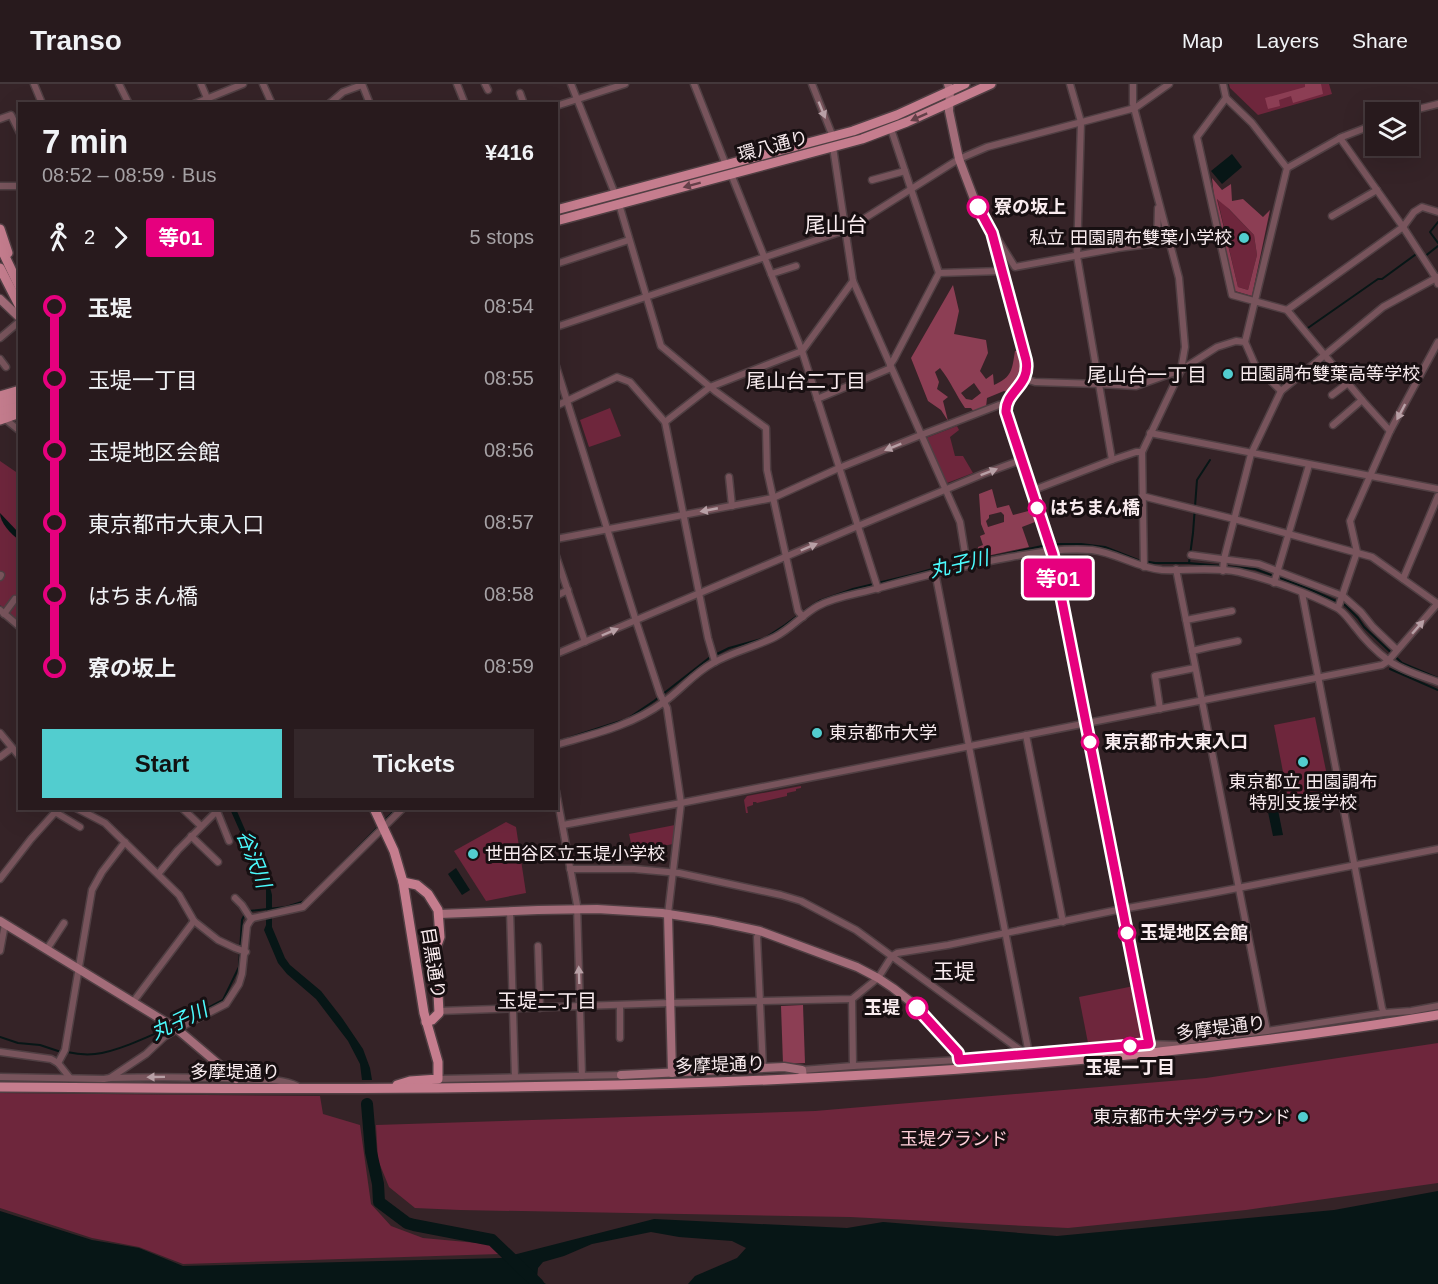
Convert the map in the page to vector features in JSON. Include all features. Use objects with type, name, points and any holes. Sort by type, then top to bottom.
[{"type":"main road","name":"環八通り","points":[[558,209],[879,122],[949,87],[965,84]]},
{"type":"main road","name":"環八通り","points":[[558,220],[862,139],[891,129],[991,84]]},
{"type":"main road","points":[[0,229],[11,270]]},
{"type":"main road","points":[[0,246],[18,285]]},
{"type":"main road","points":[[0,268],[18,303]]},
{"type":"main road","points":[[0,396],[18,391]]},
{"type":"main road","points":[[0,404],[18,398]]},
{"type":"main road","points":[[2,417],[18,407]]},
{"type":"main road","points":[[2,417],[18,413]]},
{"type":"main road","name":"目黒通り","points":[[375,810],[397,858],[404,882],[426,1022],[438,1062],[438,1079]]},
{"type":"main road","points":[[404,882],[417,885],[423,890],[439,914],[440,937],[436,953],[439,1011],[438,1015],[426,1022]]},
{"type":"main road","name":"多摩堤通り","points":[[0,1087],[584,1086],[803,1074],[994,1068],[1071,1062],[1411,1015],[1438,1015]]},
{"type":"main road","points":[[391,1088],[410,1081],[438,1079]]},
{"type":"street","points":[[34,84],[41,101]]},
{"type":"street","points":[[119,84],[128,102]]},
{"type":"street","points":[[201,84],[205,101],[243,84]]},
{"type":"street","points":[[263,84],[271,102]]},
{"type":"street","points":[[331,102],[343,92],[362,84],[369,102]]},
{"type":"street","points":[[457,84],[464,102]]},
{"type":"street","points":[[571,84],[615,194]]},
{"type":"street","points":[[558,105],[625,84]]},
{"type":"street","points":[[694,84],[726,165]]},
{"type":"street","points":[[812,84],[833,136]]},
{"type":"street","points":[[1070,84],[1081,122],[1077,256],[1112,460]]},
{"type":"street","points":[[1133,84],[1135,108],[1179,278],[1185,347],[1181,370],[1142,452],[1144,567]]},
{"type":"street","points":[[558,326],[846,230],[959,159],[987,147],[1135,108],[1170,84]]},
{"type":"street","points":[[1223,84],[1226,98],[1252,123],[1287,168]]},
{"type":"street","points":[[949,87],[949,111],[959,159],[976,204],[1015,267],[1157,243],[1158,207],[1160,206]]},
{"type":"street","points":[[520,93],[523,102]]},
{"type":"street","points":[[1226,98],[1197,137],[1232,295],[1287,310],[1390,432]]},
{"type":"street","points":[[1419,109],[1438,104]]},
{"type":"street","points":[[0,119],[11,115],[18,129]]},
{"type":"street","points":[[1281,391],[1255,365],[1245,342],[1287,168],[1340,138],[1365,128]]},
{"type":"street","points":[[817,399],[891,366],[939,273],[891,129]]},
{"type":"street","points":[[1223,571],[1224,559],[1251,454],[1281,391],[1383,307],[1437,280],[1403,227],[1340,138]]},
{"type":"street","points":[[834,147],[853,282],[960,522],[967,564]]},
{"type":"street","points":[[872,180],[905,171]]},
{"type":"street","points":[[731,174],[802,351],[877,585]]},
{"type":"street","points":[[0,186],[18,186]]},
{"type":"street","points":[[1332,216],[1377,190]]},
{"type":"street","points":[[619,204],[661,346],[710,387],[766,428],[767,470],[801,614]]},
{"type":"street","points":[[1287,310],[1403,227],[1414,212],[1422,207],[1438,212]]},
{"type":"street","points":[[991,229],[1027,367],[1025,379],[1006,404],[1006,412],[1050,547],[1149,1044]]},
{"type":"street","points":[[558,263],[629,240]]},
{"type":"street","points":[[771,274],[796,266]]},
{"type":"street","points":[[939,273],[1002,271]]},
{"type":"street","points":[[665,422],[710,387],[802,351],[853,282]]},
{"type":"street","points":[[0,299],[18,318]]},
{"type":"street","points":[[0,338],[18,322]]},
{"type":"street","points":[[1025,379],[1035,382],[1136,386],[1181,370],[1217,347],[1236,341],[1245,342]]},
{"type":"street","points":[[1338,608],[1357,552],[1350,520],[1390,432],[1438,342]]},
{"type":"street","points":[[0,359],[6,367]]},
{"type":"street","points":[[558,372],[636,621],[667,708],[681,803],[668,914],[672,1073]]},
{"type":"street","points":[[558,405],[617,377],[630,382],[665,422],[714,657]]},
{"type":"street","points":[[1332,395],[1348,383]]},
{"type":"street","points":[[1333,425],[1362,400]]},
{"type":"street","points":[[558,539],[773,498],[921,435],[1006,404]]},
{"type":"street","points":[[2,417],[18,429]]},
{"type":"street","points":[[1150,433],[1438,489]]},
{"type":"street","points":[[1031,490],[1112,460],[1142,452]]},
{"type":"street","points":[[558,653],[945,489],[1021,460]]},
{"type":"street","points":[[1274,583],[1309,465]]},
{"type":"street","points":[[729,477],[732,506]]},
{"type":"street","points":[[563,825],[1202,702],[1382,665],[1438,603],[1372,557],[1142,496]]},
{"type":"street","points":[[1403,579],[1438,496]]},
{"type":"street","points":[[558,744],[637,719],[690,680],[714,657],[775,637],[801,614],[820,605],[877,585],[1050,547],[1095,550],[1144,567],[1161,570],[1200,568],[1239,572],[1274,583],[1338,608],[1388,661],[1438,682]]},
{"type":"street","points":[[1191,555],[1259,564],[1343,596],[1397,650]]},
{"type":"street","points":[[558,562],[585,642]]},
{"type":"street","points":[[1176,569],[1267,1031]]},
{"type":"street","points":[[935,572],[1029,1054]]},
{"type":"street","points":[[558,595],[568,590]]},
{"type":"street","points":[[1302,593],[1384,1013]]},
{"type":"street","points":[[15,599],[2,612],[18,625]]},
{"type":"street","points":[[1186,620],[1232,611]]},
{"type":"street","points":[[1192,651],[1238,641]]},
{"type":"street","points":[[1160,709],[1155,676],[1195,668]]},
{"type":"street","points":[[0,733],[18,755]]},
{"type":"street","points":[[1026,735],[1063,922]]},
{"type":"street","points":[[0,757],[12,748]]},
{"type":"street","points":[[558,801],[577,905],[582,1076]]},
{"type":"street","points":[[0,879],[57,810],[80,827]]},
{"type":"street","points":[[81,810],[105,823],[158,874],[179,896],[194,921],[218,940],[244,952]]},
{"type":"street","points":[[184,810],[201,826]]},
{"type":"street","points":[[158,874],[191,836],[218,810],[229,841]]},
{"type":"street","points":[[110,1078],[146,1054],[176,1028],[226,1004],[243,974],[247,926],[251,920],[303,907],[381,824],[400,810]]},
{"type":"street","points":[[191,836],[219,862]]},
{"type":"street","points":[[58,1063],[63,1052],[92,890],[102,872],[125,842]]},
{"type":"street","points":[[439,1011],[852,999],[878,978],[892,956],[897,953],[1438,849]]},
{"type":"street","points":[[570,869],[634,869],[673,873],[801,901],[856,930],[1020,1050],[1021,1055]]},
{"type":"street","points":[[235,898],[251,920]]},
{"type":"street","points":[[439,914],[607,909],[668,914],[760,931],[857,967],[878,978],[915,1005],[958,1053],[959,1060]]},
{"type":"street","points":[[510,911],[515,1077]]},
{"type":"street","points":[[133,1002],[194,921]]},
{"type":"street","points":[[0,951],[3,922],[176,1028],[236,1079]]},
{"type":"street","points":[[47,950],[64,923]]},
{"type":"street","points":[[760,931],[757,937],[763,1068]]},
{"type":"street","points":[[538,946],[540,1008]]},
{"type":"street","points":[[852,999],[853,1066]]},
{"type":"street","points":[[620,1006],[620,1038]]},
{"type":"street","points":[[438,1079],[621,1075],[763,1068],[784,1068],[803,1074],[853,1066],[959,1060],[1149,1044],[1179,1047],[1193,1040],[1384,1013],[1411,1015],[1438,1006]]},
{"type":"street","points":[[0,1052],[51,1059],[58,1063],[70,1078]]},
{"type":"street","points":[[0,1077],[236,1079],[287,1082],[300,1088]]},
{"type":"green space","points":[[1229,84],[1329,84],[1332,94],[1258,115],[1230,88]]},
{"type":"green space","points":[[1217,197],[1254,235],[1257,255],[1248,290],[1238,287]]},
{"type":"green space","points":[[610,408],[621,436],[589,447],[580,420]]},
{"type":"green space","points":[[957,426],[959,430],[950,437],[955,456],[963,456],[973,473],[947,483],[926,438]]},
{"type":"green space","points":[[0,461],[18,473],[18,621],[0,605]]},
{"type":"green space","points":[[1315,717],[1331,795],[1289,803],[1274,725]]},
{"type":"green space","points":[[801,786],[796,791],[787,793],[787,796],[753,802],[753,805],[747,807],[748,813],[746,813],[744,800],[747,796]]},
{"type":"green space","points":[[506,822],[516,827],[526,893],[486,901],[454,851]]},
{"type":"green space","points":[[675,825],[673,844],[633,852],[629,834]]},
{"type":"green space","points":[[1134,986],[1143,1042],[1089,1048],[1079,997]]},
{"type":"green space","name":"玉堤グランド","points":[[1438,1043],[1438,1183],[1246,1210],[1068,1228],[850,1217],[415,1208],[389,1187],[378,1160],[376,1125],[815,1111],[1206,1078]]},
{"type":"green space","points":[[0,1093],[320,1096],[323,1114],[360,1125],[371,1204],[391,1226],[423,1238],[488,1244],[500,1254],[183,1264],[139,1247],[92,1238],[0,1208]]},
{"type":"shaded area","points":[[1305,84],[1321,84],[1323,94],[1293,103],[1291,96],[1279,100],[1280,106],[1268,109],[1265,98],[1305,87]]},
{"type":"shaded area","points":[[1212,178],[1222,190],[1231,184],[1232,201],[1243,199],[1263,217],[1270,210],[1252,296],[1235,291],[1214,197]],"holes":[[[1217,199],[1254,235],[1257,255],[1248,290],[1238,287]]]},
{"type":"shaded area","points":[[953,285],[959,311],[954,334],[986,340],[988,353],[980,371],[986,379],[993,374],[994,385],[1008,376],[1015,351],[1020,351],[1022,366],[1009,393],[1004,391],[987,398],[986,407],[974,412],[971,408],[965,408],[940,368],[935,372],[939,382],[937,389],[948,397],[943,401],[948,421],[941,410],[928,401],[911,358]],"holes":[[[974,383],[981,393],[972,400],[966,399],[961,393]]]},
{"type":"shaded area","points":[[992,489],[997,508],[1009,505],[1013,515],[1032,510],[1035,522],[1022,527],[1029,547],[968,560],[968,557],[979,555],[978,547],[983,545],[980,536],[985,534],[981,524],[979,494]],"holes":[[[1001,512],[1004,515],[1004,522],[988,527],[986,521],[989,515]]]},
{"type":"shaded area","points":[[803,1005],[805,1063],[783,1064],[781,1006]]},
{"type":"water","points":[[1232,154],[1242,167],[1222,184],[1211,171]]},
{"type":"water","points":[[0,513],[18,532],[18,539],[9,531]]},
{"type":"water","name":"谷沢川","points":[[230,810],[236,810],[270,887],[272,927],[285,958],[321,991],[342,1018],[363,1049],[372,1080],[362,1080],[360,1064],[348,1041],[316,999],[278,963],[264,930],[266,890]]},
{"type":"water","points":[[1278,810],[1283,835],[1273,836],[1268,812]]},
{"type":"water","points":[[456,868],[470,890],[462,895],[448,874]]},
{"type":"water","points":[[1438,1191],[1438,1284],[688,1284],[695,1276],[737,1258],[746,1248],[732,1241],[679,1237],[651,1232],[592,1244],[543,1262],[538,1268],[537,1278],[546,1284],[0,1284],[0,1211],[92,1240],[139,1248],[183,1266],[501,1258],[654,1219],[847,1228],[883,1222],[1057,1236],[1334,1210]]},
{"type":"waterway","points":[[1438,222],[1430,232],[1438,243]]},
{"type":"waterway","points":[[1424,257],[1438,246]]},
{"type":"waterway","points":[[1305,330],[1419,252]]},
{"type":"waterway","points":[[1189,563],[1197,480],[1210,460]]},
{"type":"waterway","name":"丸子川","points":[[1052,544],[1105,547],[1138,560],[1155,563],[1189,563],[1255,569],[1345,605],[1364,627],[1402,663],[1438,678]]},
{"type":"waterway","name":"丸子川","points":[[562,740],[627,719],[709,658],[729,648],[765,638],[819,601],[853,589],[953,563],[1047,545]]},
{"type":"waterway","points":[[1390,669],[1438,690]]},
{"type":"waterway","name":"丸子川","points":[[383,822],[395,810]]},
{"type":"waterway","name":"丸子川","points":[[322,884],[379,826]]},
{"type":"waterway","name":"丸子川","points":[[249,911],[286,907],[305,901]]},
{"type":"waterway","name":"丸子川","points":[[175,1025],[223,1000],[239,967],[242,920],[245,914]]},
{"type":"waterway","name":"丸子川","points":[[67,1052],[103,1053],[170,1027]]},
{"type":"waterway","name":"丸子川","points":[[0,1037],[61,1052]]},
{"type":"waterway","points":[[367,1104],[371,1152],[378,1184],[379,1202],[407,1223],[492,1240],[538,1284]]},
{"type":"bus line","name":"等01","points":[[917,1008],[958,1053],[959,1060],[1149,1044],[1053,555],[1006,412],[1006,404],[1025,379],[1026,360],[991,229],[978,207]]},
{"type":"place","name":"寮の坂上","points":[[978,207]]},
{"type":"place","name":"私立 田園調布雙葉小学校","points":[[1244,238]]},
{"type":"place","name":"田園調布雙葉高等学校","points":[[1228,374]]},
{"type":"place","name":"はちまん橋","points":[[1037,508]]},
{"type":"place","name":"東京都市大学","points":[[817,733]]},
{"type":"place","name":"東京都市大東入口","points":[[1090,742]]},
{"type":"place","name":"東京都立 田園調布 特別支援学校","points":[[1303,762]]},
{"type":"place","name":"世田谷区立玉堤小学校","points":[[473,854]]},
{"type":"place","name":"玉堤地区会館","points":[[1127,933]]},
{"type":"place","name":"玉堤","points":[[917,1008]]},
{"type":"place","name":"玉堤一丁目","points":[[1130,1046]]},
{"type":"place","name":"東京都市大学グラウンド","points":[[1303,1117]]},
{"type":"district","name":"尾山台","points":[[836,225]]},
{"type":"district","name":"尾山台一丁目","points":[[1147,375]]},
{"type":"district","name":"尾山台二丁目","points":[[806,381]]},
{"type":"district","name":"玉堤","points":[[954,972]]},
{"type":"district","name":"玉堤二丁目","points":[[547,1001]]}]
